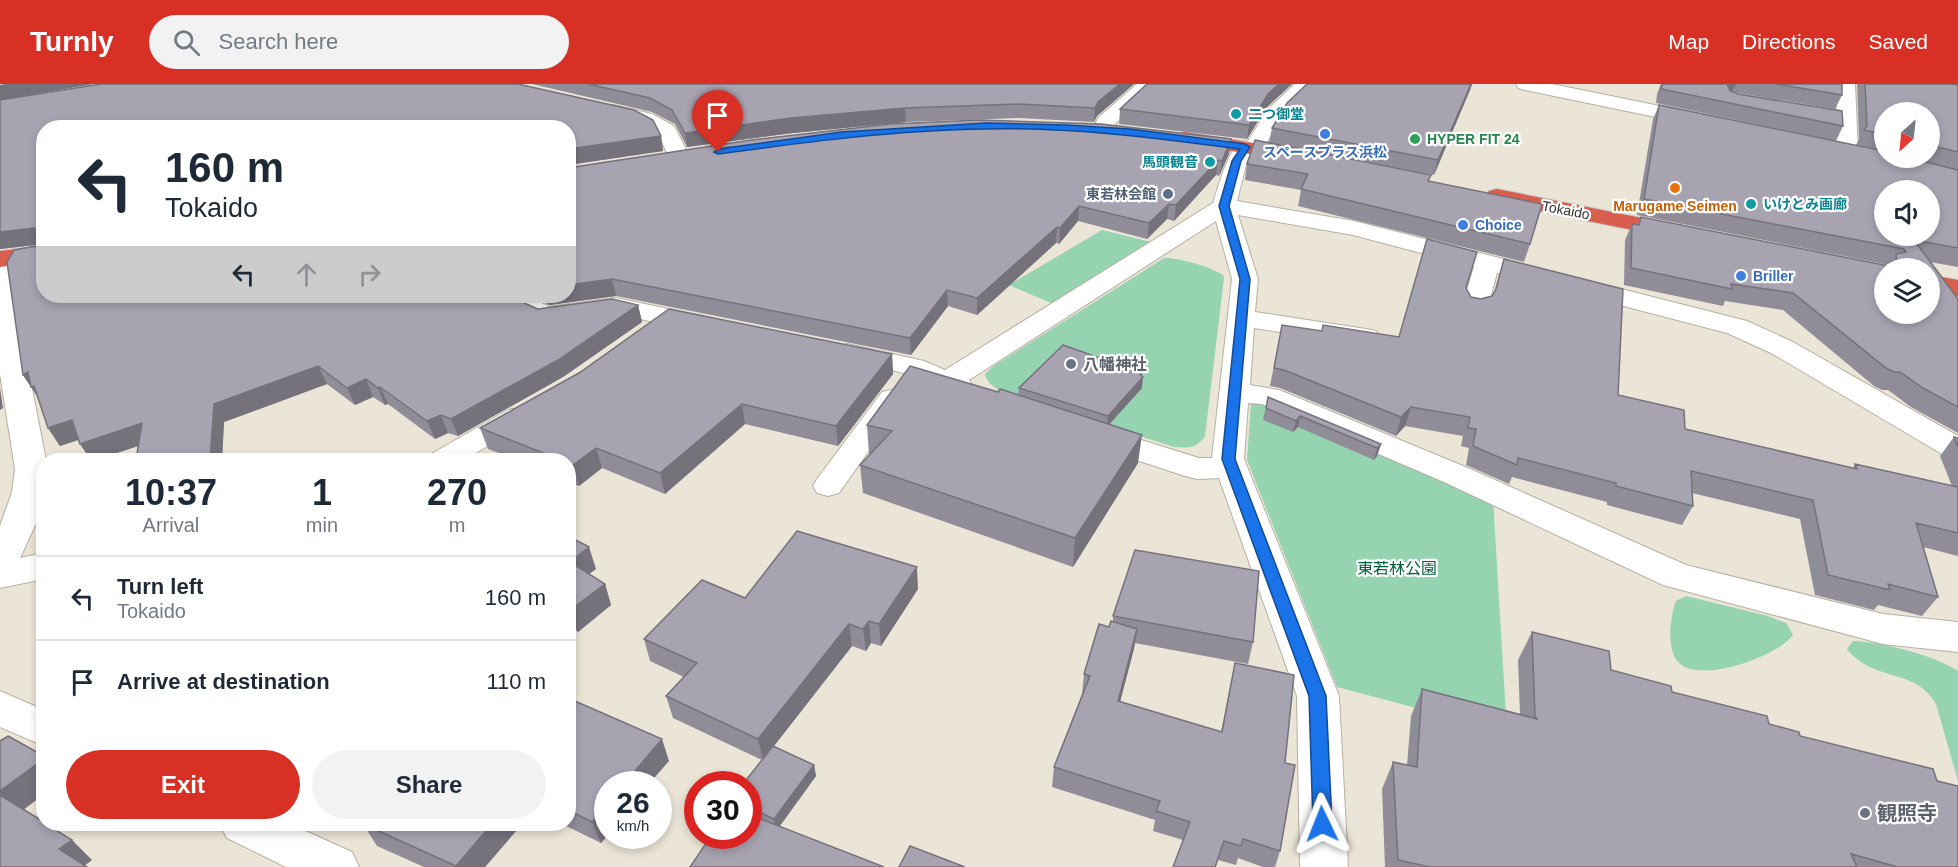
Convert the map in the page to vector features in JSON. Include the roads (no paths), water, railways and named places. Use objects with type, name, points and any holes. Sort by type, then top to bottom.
[{"type":"highway","points":[[1095,129],[1130,132]]},
{"type":"highway","points":[[1162,135],[1250,147],[1319,160]]},
{"type":"highway","points":[[657,161],[701,154]]},
{"type":"highway","name":"Tokaido","points":[[1478,192],[1699,237]]},
{"type":"highway","points":[[1940,285],[1958,288]]},
{"type":"street","points":[[1095,129],[1148,84]]},
{"type":"street","points":[[1306,84],[1275,113],[1250,147],[1236,161],[1224,206],[1245,279],[1228,459],[1318,696],[1324,867]]},
{"type":"street","points":[[1525,84],[1715,124]]},
{"type":"street","points":[[1846,84],[1847,152]]},
{"type":"street","points":[[600,108],[645,118],[667,130],[679,158]]},
{"type":"street","points":[[1824,116],[1847,120]]},
{"type":"street","points":[[1825,147],[1870,156]]},
{"type":"street","points":[[947,381],[1224,206],[1354,228],[1737,327],[1783,348],[1958,450]]},
{"type":"street","points":[[0,562],[22,517],[29,492],[31,469],[11,353],[2,278],[19,257]]},
{"type":"street","points":[[1475,306],[1489,262]]},
{"type":"street","points":[[523,303],[544,316],[616,306],[731,329]]},
{"type":"street","points":[[1241,318],[1377,339]]},
{"type":"street","points":[[822,348],[914,367],[986,399]]},
{"type":"street","points":[[1235,392],[1268,396],[1280,401],[1456,475],[1676,576],[1883,629],[1958,637]]},
{"type":"street","points":[[1073,429],[1197,468],[1231,467]]},
{"type":"street","points":[[0,575],[36,568]]},
{"type":"street","points":[[0,708],[36,725]]},
{"type":"street","points":[[258,831],[335,867]]},
{"type":"lane","points":[[641,338],[667,318]]},
{"type":"lane","points":[[828,486],[914,367]]},
{"type":"lane","points":[[455,453],[537,406]]},
{"type":"place","name":"二つ御堂","points":[[1236,114]]},
{"type":"place","name":"スペースプラス浜松","points":[[1325,134]]},
{"type":"place","name":"HYPER FIT 24","points":[[1415,139]]},
{"type":"place","name":"馬頭観音","points":[[1210,162]]},
{"type":"place","name":"Marugame Seimen","points":[[1675,188]]},
{"type":"place","name":"東若林会館","points":[[1168,194]]},
{"type":"place","name":"いけとみ画廊","points":[[1751,204]]},
{"type":"place","name":"Choice","points":[[1463,225]]},
{"type":"place","name":"Briller","points":[[1741,276]]},
{"type":"place","name":"八幡神社","points":[[1071,364]]},
{"type":"place","name":"観照寺","points":[[1865,813]]},
{"type":"park label","name":"東若林公園","points":[[1397,568]]}]
